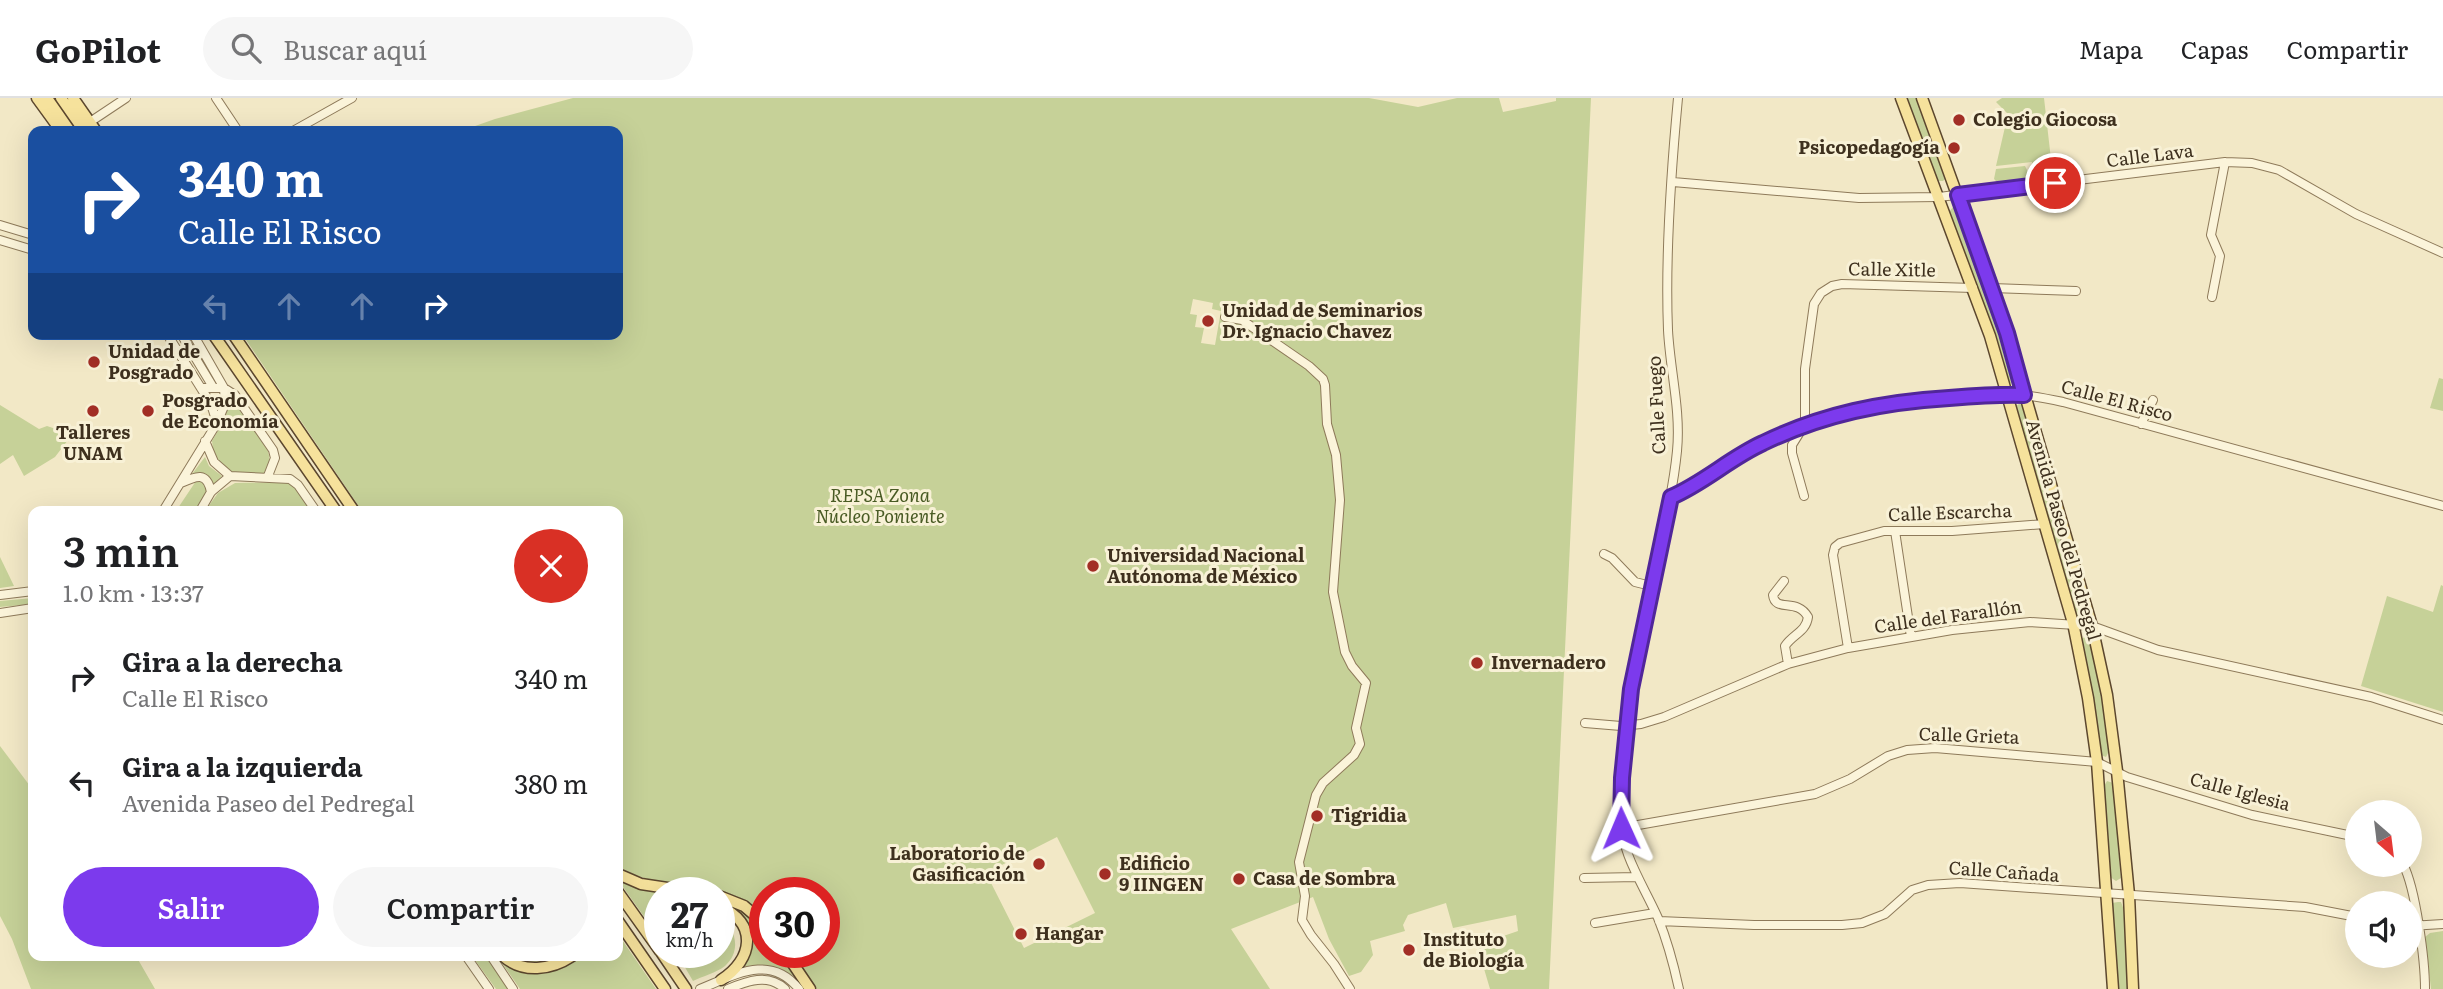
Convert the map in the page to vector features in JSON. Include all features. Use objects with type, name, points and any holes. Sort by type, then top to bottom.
[{"type":"main road","points":[[37,98],[57,126]]},
{"type":"main road","points":[[47,98],[67,126]]},
{"type":"main road","points":[[61,98],[88,126]]},
{"type":"main road","points":[[73,98],[89,126]]},
{"type":"main road","name":"Avenida Paseo del Pedregal","points":[[1901,98],[1973,288],[2073,623],[2097,762],[2113,989]]},
{"type":"main road","name":"Avenida Paseo del Pedregal","points":[[1922,98],[2007,333],[2092,625],[2107,695],[2117,771],[2129,895],[2133,989]]},
{"type":"main road","points":[[216,340],[332,506]]},
{"type":"main road","points":[[237,340],[351,506]]},
{"type":"main road","points":[[623,876],[644,884]]},
{"type":"main road","points":[[623,899],[644,929]]},
{"type":"main road","points":[[725,985],[741,964],[747,945],[745,930],[735,916]]},
{"type":"main road","points":[[623,928],[665,989]]},
{"type":"main road","points":[[511,961],[518,965],[539,968],[563,961]]},
{"type":"main road","points":[[672,968],[685,988]]},
{"type":"main road","points":[[796,968],[810,989]]},
{"type":"street","points":[[92,126],[126,98]]},
{"type":"street","points":[[216,98],[235,126]]},
{"type":"street","points":[[302,126],[352,98]]},
{"type":"street","name":"Calle Fuego","points":[[1678,98],[1668,254],[1668,332],[1676,403],[1677,448],[1671,497],[1631,689],[1620,803],[1621,828],[1629,860],[1657,917],[1679,989]]},
{"type":"street","points":[[2211,297],[2220,256],[2211,235],[2225,162]]},
{"type":"street","name":"Calle Lava","points":[[1673,182],[1859,198],[1939,197],[2225,162],[2252,163],[2279,170],[2356,214],[2443,253]]},
{"type":"street","points":[[0,225],[28,233]]},
{"type":"street","points":[[0,240],[28,248]]},
{"type":"street","name":"Calle Xitle","points":[[1805,424],[1805,369],[1814,304],[1821,293],[1832,286],[1842,284],[1973,288]]},
{"type":"street","points":[[1992,288],[2076,291]]},
{"type":"street","points":[[1226,317],[1242,320],[1309,366],[1323,379],[1325,385],[1327,424],[1336,455],[1340,500],[1334,592],[1345,652],[1356,672],[1366,683],[1356,728],[1360,744],[1354,755],[1323,783],[1316,795],[1300,862],[1305,896],[1302,920],[1350,989]]},
{"type":"street","points":[[171,340],[215,411],[217,423]]},
{"type":"street","points":[[185,340],[213,387]]},
{"type":"street","points":[[196,340],[224,388],[240,401],[274,450],[275,458],[268,477]]},
{"type":"street","points":[[201,388],[224,388]]},
{"type":"street","points":[[166,506],[217,423],[225,404],[224,388]]},
{"type":"street","name":"Calle El Risco","points":[[1671,497],[1690,489],[1761,443],[1805,424],[1883,404],[2006,394],[2063,402],[2443,506]]},
{"type":"street","points":[[2141,424],[2152,400]]},
{"type":"street","points":[[1804,496],[1792,453],[1793,445],[1805,424]]},
{"type":"street","points":[[205,441],[214,462],[230,476],[290,479],[298,485],[313,506]]},
{"type":"street","points":[[203,506],[211,492],[230,476]]},
{"type":"street","points":[[181,483],[196,477],[204,478],[209,483],[211,492]]},
{"type":"street","name":"Calle Escarcha","points":[[1848,648],[1833,555],[1835,547],[1873,533],[1952,531],[2045,524]]},
{"type":"street","points":[[1895,531],[1911,637]]},
{"type":"street","points":[[1604,554],[1612,558],[1634,582],[1651,586]]},
{"type":"street","points":[[1784,581],[1773,595],[1774,602],[1777,605],[1801,607],[1808,617],[1807,624],[1785,646],[1788,664]]},
{"type":"street","points":[[0,594],[28,592]]},
{"type":"street","points":[[0,613],[28,609]]},
{"type":"street","name":"Calle del Farallón","points":[[1586,723],[1626,726],[1641,724],[1664,717],[1788,664],[1848,648],[2008,622],[2092,625],[2158,650],[2371,697],[2443,720]]},
{"type":"street","name":"Calle Grieta","points":[[1621,828],[1815,794],[1850,779],[1888,756],[1907,750],[1935,748],[2097,762],[2117,771]]},
{"type":"street","name":"Calle Iglesia","points":[[2117,771],[2127,777],[2252,814],[2345,834]]},
{"type":"street","points":[[1584,878],[1637,877]]},
{"type":"street","name":"Calle Cañada","points":[[1595,923],[1657,917],[1754,925],[1862,923],[1885,914],[1912,890],[1943,883],[2305,907],[2345,915]]},
{"type":"street","points":[[2422,925],[2443,923]]},
{"type":"street","points":[[469,961],[489,989]]},
{"type":"street","points":[[494,961],[513,989]]},
{"type":"street","points":[[725,985],[748,970],[761,968],[781,973],[799,989]]},
{"type":"street","points":[[2421,968],[2425,989]]},
{"type":"street","points":[[701,989],[765,979],[782,985],[785,989]]},
{"type":"green space","name":"REPSA Zona Núcleo Poniente","points":[[573,98],[1369,98],[1418,107],[1457,98],[1499,98],[1503,112],[1556,101],[1556,98],[1591,98],[1549,989],[1490,989],[1477,945],[1518,931],[1516,915],[1453,928],[1446,903],[1408,915],[1403,925],[1405,931],[1370,941],[1373,955],[1361,972],[1349,976],[1329,939],[1313,897],[1231,929],[1270,989],[817,989],[802,968],[840,968],[840,877],[749,877],[749,903],[735,896],[735,877],[644,877],[623,868],[623,506],[359,506],[246,340],[623,340],[623,126],[475,126]],"holes":[[[1193,299],[1213,303],[1212,309],[1221,311],[1215,345],[1201,343],[1204,328],[1195,327],[1197,315],[1190,314]],[[1057,837],[1095,913],[1024,948],[986,873]]]},
{"type":"green space","points":[[1907,98],[1917,98],[1946,178],[1943,181],[1937,181]]},
{"type":"green space","points":[[2002,98],[2044,98],[2053,177],[2035,180],[2032,162],[1996,166],[2008,114],[1996,102]]},
{"type":"green space","points":[[2025,166],[2028,172],[2026,180],[1997,182],[1994,179],[1996,169]]},
{"type":"green space","points":[[1953,207],[1958,209],[2003,334],[2016,379],[2013,384],[2008,382],[1979,292],[1949,212]]},
{"type":"green space","points":[[2439,378],[2443,379],[2443,411],[2430,408]]},
{"type":"green space","points":[[229,399],[234,400],[247,416],[266,446],[269,466],[264,474],[233,474],[222,467],[214,456],[212,441],[222,424]]},
{"type":"green space","points":[[0,405],[39,429],[47,426],[56,429],[68,440],[55,457],[24,476],[13,455],[0,464]]},
{"type":"green space","points":[[2024,405],[2084,616],[2078,619],[2073,612],[2016,406]]},
{"type":"green space","points":[[205,457],[209,466],[222,476],[213,485],[204,473],[192,474]]},
{"type":"green space","points":[[196,481],[204,482],[208,489],[199,506],[179,506]]},
{"type":"green space","points":[[289,482],[310,506],[209,506],[218,493],[235,483]]},
{"type":"green space","points":[[0,557],[14,586],[0,588]]},
{"type":"green space","points":[[2441,585],[2443,712],[2361,686],[2387,596],[2433,612]]},
{"type":"green space","points":[[28,598],[28,604],[0,607],[0,601]]},
{"type":"green space","points":[[2082,638],[2090,639],[2102,692],[2110,749],[2106,757],[2101,755],[2082,644]]},
{"type":"green space","points":[[0,746],[28,783],[28,961],[139,961],[155,989],[31,989],[0,916]]},
{"type":"green space","points":[[2107,781],[2113,783],[2121,878],[2116,881],[2110,877],[2104,786]]},
{"type":"green space","points":[[623,882],[644,888],[644,917],[623,887]]},
{"type":"green space","points":[[2121,902],[2124,910],[2128,989],[2117,989],[2111,907],[2112,903]]},
{"type":"green space","points":[[735,905],[749,915],[749,947],[741,915]]},
{"type":"green space","points":[[2443,931],[2443,989],[2431,989],[2425,937],[2430,933]]},
{"type":"green space","points":[[623,941],[656,989],[520,989],[501,961],[528,973],[551,971],[571,961],[623,961]]},
{"type":"green space","points":[[749,954],[749,966],[744,967]]},
{"type":"green space","points":[[476,961],[490,961],[509,989],[496,989]]},
{"type":"green space","points":[[520,961],[547,961],[530,963]]},
{"type":"green space","points":[[685,968],[721,968],[693,981]]},
{"type":"green space","points":[[776,968],[789,968],[795,977]]},
{"type":"place","name":"Colegio Giocosa","points":[[1959,120]]},
{"type":"place","name":"Psicopedagogía","points":[[1954,148]]},
{"type":"place","name":"Unidad de Seminarios Dr. Ignacio Chavez","points":[[1208,321]]},
{"type":"place","name":"Unidad de Posgrado","points":[[94,362]]},
{"type":"place","name":"Talleres UNAM","points":[[93,411]]},
{"type":"place","name":"Posgrado de Economía","points":[[148,411]]},
{"type":"place","name":"Universidad Nacional Autónoma de México","points":[[1093,566]]},
{"type":"place","name":"Invernadero","points":[[1477,663]]},
{"type":"place","name":"Tigridia","points":[[1317,816]]},
{"type":"place","name":"Laboratorio de Gasificación","points":[[1039,864]]},
{"type":"place","name":"Edificio 9 IINGEN","points":[[1105,874]]},
{"type":"place","name":"Casa de Sombra","points":[[1239,879]]},
{"type":"place","name":"Hangar","points":[[1021,934]]},
{"type":"place","name":"Instituto de Biología","points":[[1409,950]]},
{"type":"route","points":[[1621,828],[1624,744],[1631,689],[1671,497],[1690,489],[1761,443],[1828,416],[1905,401],[2024,395],[2007,333],[1958,195],[2055,183]]}]
